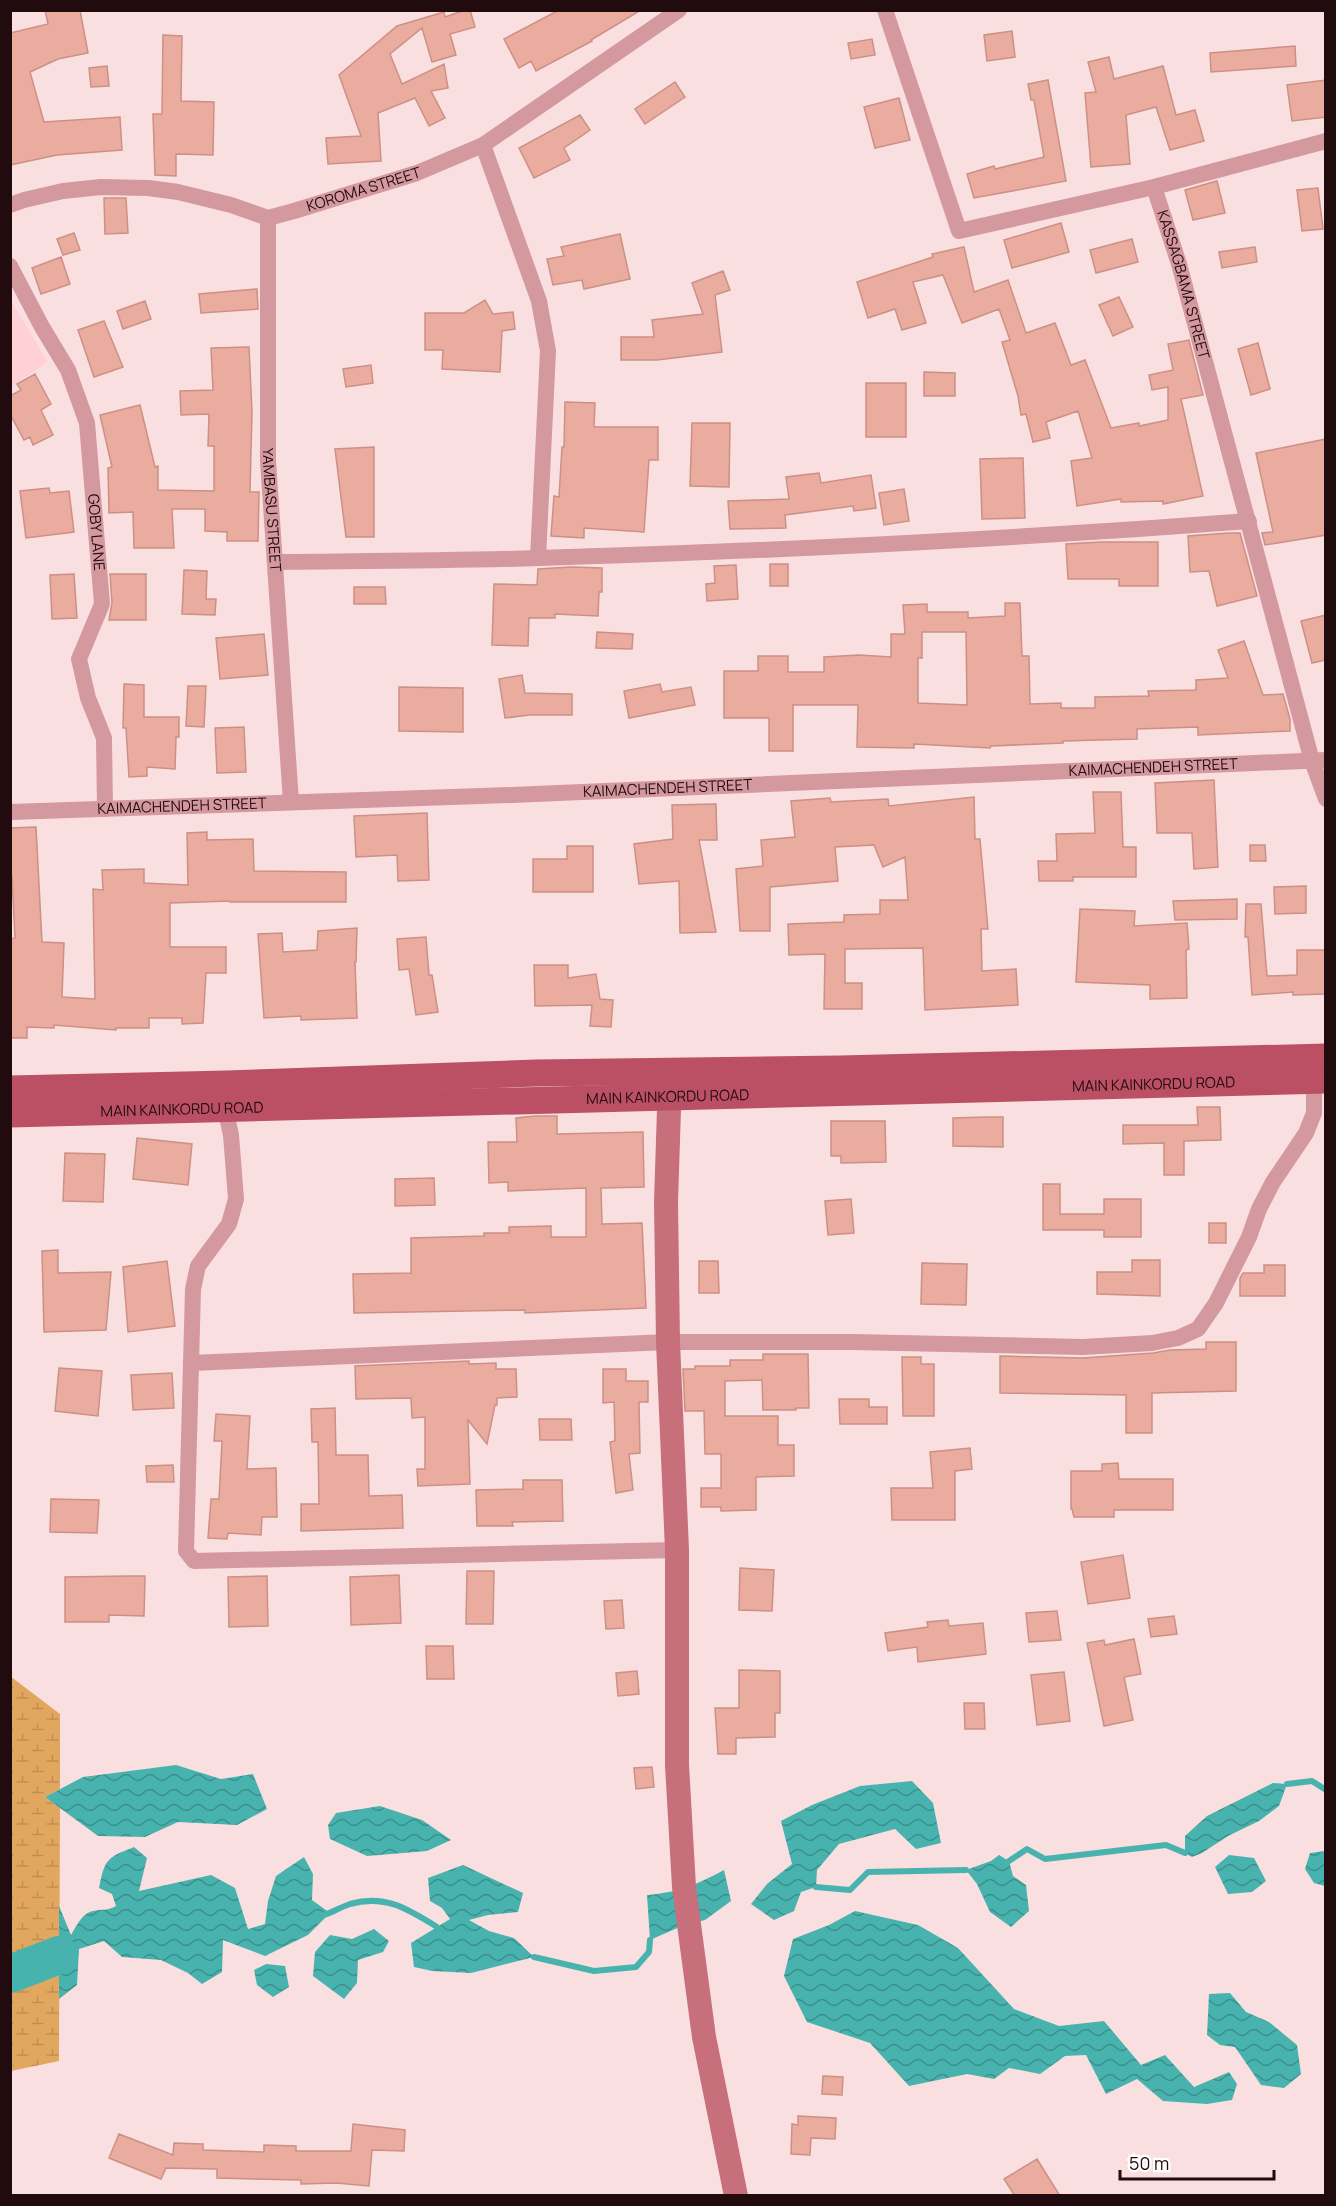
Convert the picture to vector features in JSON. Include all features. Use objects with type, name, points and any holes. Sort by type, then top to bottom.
[{"type":"main road","points":[[18,1101],[227,1084],[370,1092],[462,1076],[669,1084],[1102,1073],[1322,1073]]},
{"type":"main road","points":[[462,1076],[464,1102]]},
{"type":"main road","points":[[669,1084],[666,1202],[668,1342],[677,1550],[677,1765],[684,1887],[704,2037],[736,2196]]},
{"type":"main road","name":"MAIN KAINKORDU ROAD","points":[[18,1101],[225,1108],[370,1092],[464,1102],[669,1084]]},
{"type":"street","name":"KOROMA STREET","points":[[268,218],[417,173],[483,145],[679,10]]},
{"type":"street","points":[[885,10],[959,231],[1154,187],[1326,141]]},
{"type":"street","points":[[483,145],[539,301],[548,351],[538,558]]},
{"type":"street","points":[[10,205],[63,191],[101,187],[148,188],[178,192],[268,218]]},
{"type":"street","name":"KASSAGBAMA STREET","points":[[1154,187],[1182,276],[1249,521],[1319,760],[1326,799]]},
{"type":"street","name":"YAMBASU STREET","points":[[268,218],[268,461],[291,802]]},
{"type":"street","name":"GOBY LANE","points":[[10,266],[42,327],[68,369],[87,423],[102,604],[79,659],[88,698],[104,738],[105,808]]},
{"type":"street","points":[[275,562],[538,558],[872,544],[1249,521]]},
{"type":"street","name":"KAIMACHENDEH STREET","points":[[10,812],[523,794],[1319,760]]},
{"type":"street","points":[[191,1363],[668,1342],[852,1342],[1083,1347],[1152,1343],[1178,1338],[1198,1329],[1216,1304],[1273,1182],[1306,1134],[1314,1113],[1322,1073]]},
{"type":"street","points":[[225,1108],[231,1134],[236,1199],[229,1224],[198,1266],[193,1289],[186,1551],[194,1561],[677,1550]]},
{"type":"shaded area","points":[[10,299],[48,362],[11,387],[10,387]]},
{"type":"green space","points":[[10,1676],[60,1714],[60,1789],[45,1797],[60,1808],[59,2061],[11,2071]]},
{"type":"water","points":[[176,1765],[221,1779],[253,1774],[267,1809],[237,1825],[178,1822],[145,1837],[98,1836],[45,1797],[83,1777]]},
{"type":"water","points":[[912,1781],[933,1803],[941,1843],[916,1849],[895,1829],[839,1844],[817,1870],[816,1887],[801,1892],[794,1911],[774,1920],[751,1904],[767,1884],[792,1864],[781,1821],[812,1805],[860,1786]]},
{"type":"water","points":[[1273,1783],[1287,1784],[1279,1806],[1259,1821],[1228,1836],[1202,1853],[1192,1857],[1185,1853],[1185,1836],[1207,1816]]},
{"type":"water","points":[[380,1806],[422,1820],[451,1840],[427,1851],[367,1856],[330,1839],[328,1825],[336,1813]]},
{"type":"water","points":[[134,1847],[147,1858],[139,1891],[211,1875],[235,1888],[248,1929],[265,1924],[268,1901],[276,1876],[304,1857],[313,1874],[312,1900],[330,1913],[308,1935],[265,1956],[223,1940],[222,1972],[202,1984],[188,1973],[161,1960],[122,1957],[104,1941],[79,1949],[77,1985],[59,1999],[59,1906],[71,1935],[89,1912],[116,1906],[112,1894],[99,1888],[103,1870],[113,1857]]},
{"type":"water","points":[[1326,1851],[1325,1886],[1314,1883],[1305,1869],[1310,1853]]},
{"type":"water","points":[[999,1855],[1009,1861],[1013,1876],[1026,1885],[1029,1911],[1011,1927],[990,1912],[977,1884],[966,1870],[991,1861]]},
{"type":"water","points":[[1229,1855],[1254,1858],[1266,1881],[1252,1892],[1228,1894],[1215,1867]]},
{"type":"water","points":[[463,1865],[523,1893],[518,1912],[488,1915],[469,1920],[489,1931],[514,1938],[534,1957],[471,1973],[432,1971],[414,1967],[411,1943],[450,1919],[442,1908],[430,1901],[428,1878]]},
{"type":"water","points":[[724,1870],[731,1901],[705,1920],[682,1926],[650,1940],[647,1895],[687,1887]]},
{"type":"water","points":[[855,1911],[918,1925],[958,1948],[1014,2009],[1059,2026],[1104,2021],[1141,2065],[1165,2055],[1194,2087],[1229,2072],[1237,2084],[1232,2100],[1207,2104],[1163,2101],[1137,2079],[1106,2094],[1086,2055],[1065,2056],[1040,2074],[1009,2068],[994,2079],[967,2074],[909,2086],[870,2043],[807,2022],[784,1976],[793,1939],[829,1925]]},
{"type":"water","points":[[374,1929],[389,1941],[383,1952],[358,1960],[357,1983],[344,1999],[313,1976],[315,1952],[330,1935],[352,1939]]},
{"type":"water","points":[[266,1964],[285,1966],[289,1987],[273,1997],[257,1985],[254,1970]]},
{"type":"water","points":[[1230,1993],[1246,2012],[1269,2022],[1297,2045],[1301,2074],[1284,2088],[1261,2085],[1235,2047],[1220,2045],[1207,2035],[1209,1994]]},
{"type":"building","points":[[45,10],[80,10],[88,53],[58,59],[30,72],[44,122],[120,117],[122,150],[57,155],[10,165],[10,33],[48,24]]},
{"type":"building","points":[[470,10],[475,27],[450,34],[456,55],[432,62],[422,28],[390,54],[402,84],[444,64],[448,88],[431,91],[445,118],[429,126],[415,98],[378,113],[381,161],[328,164],[326,138],[361,136],[339,75],[397,26],[444,12],[445,17]]},
{"type":"building","points":[[559,10],[641,10],[592,41],[536,71],[531,61],[519,68],[504,39]]},
{"type":"building","points":[[1012,31],[1015,57],[987,61],[984,35]]},
{"type":"building","points":[[163,35],[182,36],[181,101],[214,102],[213,155],[176,154],[176,176],[155,175],[153,114],[162,114]]},
{"type":"building","points":[[872,39],[875,55],[851,59],[848,43]]},
{"type":"building","points":[[1295,46],[1296,66],[1211,72],[1210,53]]},
{"type":"building","points":[[1109,57],[1114,79],[1163,66],[1176,115],[1195,110],[1204,141],[1170,150],[1156,107],[1126,115],[1130,164],[1091,167],[1085,93],[1096,92],[1088,62]]},
{"type":"building","points":[[107,66],[109,86],[91,87],[89,68]]},
{"type":"building","points":[[1048,80],[1066,181],[974,198],[967,174],[994,166],[995,169],[1044,157],[1034,100],[1031,100],[1028,84]]},
{"type":"building","points":[[1326,80],[1326,117],[1292,121],[1287,85]]},
{"type":"building","points":[[675,82],[685,97],[645,124],[635,109]]},
{"type":"building","points":[[899,98],[910,140],[875,148],[864,107]]},
{"type":"building","points":[[580,115],[590,130],[564,148],[570,160],[534,178],[519,148]]},
{"type":"building","points":[[1217,181],[1225,213],[1193,220],[1185,190]]},
{"type":"building","points":[[1318,188],[1323,229],[1302,231],[1297,190]]},
{"type":"building","points":[[104,198],[126,198],[128,233],[105,234]]},
{"type":"building","points":[[1061,223],[1069,252],[1012,268],[1004,240]]},
{"type":"building","points":[[74,233],[80,250],[63,255],[57,239]]},
{"type":"building","points":[[620,234],[630,279],[584,289],[582,280],[553,285],[547,259],[564,256],[561,247]]},
{"type":"building","points":[[1132,239],[1138,262],[1096,273],[1090,250]]},
{"type":"building","points":[[964,247],[974,292],[1008,280],[1026,333],[1055,323],[1071,365],[1085,360],[1111,428],[1139,423],[1139,426],[1168,420],[1168,387],[1152,390],[1149,375],[1173,370],[1168,344],[1189,340],[1203,395],[1181,399],[1203,496],[1163,504],[1163,501],[1121,502],[1121,499],[1077,506],[1071,461],[1092,458],[1078,411],[1046,422],[1050,438],[1033,442],[1026,414],[1021,415],[1018,396],[1002,342],[1010,340],[999,309],[962,323],[943,275],[913,282],[926,323],[902,330],[895,309],[868,318],[857,282],[933,257],[932,254]]},
{"type":"building","points":[[1255,247],[1257,262],[1222,268],[1219,252]]},
{"type":"building","points":[[61,257],[70,284],[41,294],[32,268]]},
{"type":"building","points":[[723,271],[730,290],[715,295],[722,352],[657,360],[621,360],[621,337],[654,337],[652,320],[703,314],[692,283]]},
{"type":"building","points":[[257,289],[258,309],[201,313],[199,294]]},
{"type":"building","points":[[1119,297],[1133,327],[1113,336],[1099,305]]},
{"type":"building","points":[[485,300],[493,314],[513,312],[515,329],[502,331],[500,372],[442,369],[443,350],[425,350],[425,313],[464,313]]},
{"type":"building","points":[[145,301],[151,319],[123,329],[117,311]]},
{"type":"building","points":[[104,321],[123,367],[94,377],[78,330]]},
{"type":"building","points":[[1258,343],[1270,389],[1251,395],[1238,349]]},
{"type":"building","points":[[249,347],[252,412],[250,492],[259,492],[258,541],[227,541],[227,532],[205,531],[205,509],[172,509],[174,548],[134,548],[133,512],[109,513],[108,468],[112,467],[100,415],[140,405],[155,467],[158,466],[158,490],[214,491],[214,446],[208,446],[209,414],[181,415],[180,391],[213,390],[211,348]]},
{"type":"building","points":[[371,365],[373,383],[346,387],[343,369]]},
{"type":"building","points":[[924,372],[955,373],[955,396],[924,396]]},
{"type":"building","points":[[35,374],[51,404],[41,410],[53,435],[33,445],[30,437],[24,440],[10,414],[10,396],[21,390],[17,384]]},
{"type":"building","points":[[866,383],[906,383],[906,437],[866,437]]},
{"type":"building","points":[[565,402],[595,403],[594,427],[658,427],[658,460],[649,460],[644,532],[584,528],[584,538],[551,536],[554,496],[559,497],[562,447],[564,447]]},
{"type":"building","points":[[692,423],[730,423],[729,487],[690,486]]},
{"type":"building","points":[[1326,439],[1326,535],[1265,545],[1262,533],[1273,532],[1256,453]]},
{"type":"building","points":[[374,447],[374,537],[346,537],[335,449]]},
{"type":"building","points":[[1023,458],[1025,518],[982,519],[980,459]]},
{"type":"building","points":[[819,473],[821,483],[871,475],[876,508],[854,511],[853,506],[785,515],[786,528],[730,529],[728,501],[789,499],[786,477]]},
{"type":"building","points":[[49,488],[50,493],[69,491],[74,532],[26,538],[20,491]]},
{"type":"building","points":[[904,489],[909,521],[884,525],[879,493]]},
{"type":"building","points":[[1240,533],[1257,596],[1217,606],[1209,571],[1190,572],[1188,536]]},
{"type":"building","points":[[1158,542],[1158,586],[1119,586],[1119,579],[1068,579],[1066,544]]},
{"type":"building","points":[[770,564],[788,564],[788,586],[770,586]]},
{"type":"building","points":[[736,565],[738,599],[707,601],[706,584],[715,583],[714,566]]},
{"type":"building","points":[[602,568],[602,592],[599,592],[598,616],[555,614],[555,618],[529,618],[528,646],[492,645],[494,584],[537,585],[538,569]]},
{"type":"building","points":[[184,570],[207,571],[206,599],[216,599],[215,615],[182,614]]},
{"type":"building","points":[[74,574],[77,618],[52,619],[50,575]]},
{"type":"building","points":[[110,574],[146,574],[146,620],[109,620],[112,603]]},
{"type":"building","points":[[354,587],[385,587],[386,604],[354,604]]},
{"type":"building","points":[[1005,603],[1020,603],[1022,656],[1029,656],[1030,704],[1061,703],[1061,708],[1095,708],[1095,697],[1149,696],[1148,691],[1196,690],[1196,680],[1228,678],[1218,650],[1244,641],[1263,695],[1283,694],[1290,719],[1290,731],[1198,735],[1198,727],[1137,729],[1137,739],[1063,741],[1063,743],[991,746],[990,748],[914,744],[914,748],[857,747],[858,705],[793,705],[793,751],[769,751],[769,718],[724,718],[724,671],[758,671],[758,656],[788,656],[788,672],[824,672],[824,657],[859,655],[891,657],[891,634],[905,634],[903,605],[927,604],[927,612],[968,612],[968,618],[1005,616]],"holes":[[[922,632],[966,632],[967,705],[918,703],[918,658],[922,658]]]},
{"type":"building","points":[[1326,615],[1326,660],[1312,663],[1301,621]]},
{"type":"building","points":[[597,632],[633,634],[632,649],[596,648]]},
{"type":"building","points":[[264,634],[268,675],[220,679],[216,638]]},
{"type":"building","points":[[522,675],[525,693],[572,694],[572,715],[529,715],[505,718],[499,679]]},
{"type":"building","points":[[124,684],[144,685],[144,717],[179,717],[175,769],[147,767],[147,776],[129,777],[126,728],[123,728]]},
{"type":"building","points":[[660,684],[662,692],[691,687],[695,705],[629,718],[624,691]]},
{"type":"building","points":[[188,686],[206,686],[204,727],[186,726]]},
{"type":"building","points":[[399,687],[463,688],[463,732],[399,731]]},
{"type":"building","points":[[244,727],[246,772],[217,773],[215,728]]},
{"type":"building","points":[[1214,780],[1218,867],[1194,869],[1192,833],[1157,833],[1155,783]]},
{"type":"building","points":[[1093,792],[1121,792],[1123,847],[1136,847],[1136,877],[1073,877],[1073,881],[1039,881],[1038,861],[1057,861],[1056,834],[1095,833]]},
{"type":"building","points":[[974,797],[975,839],[980,839],[988,929],[981,929],[982,971],[1016,969],[1018,1005],[925,1010],[923,948],[845,949],[845,983],[862,983],[862,1009],[824,1009],[825,954],[789,955],[788,924],[844,922],[844,915],[880,914],[880,900],[908,900],[905,857],[883,867],[874,845],[835,847],[838,881],[770,887],[770,931],[740,931],[736,869],[763,866],[761,840],[795,837],[791,801],[830,798],[831,802],[888,799],[889,806]]},
{"type":"building","points":[[716,804],[717,840],[699,840],[716,932],[680,933],[679,881],[639,884],[634,844],[673,839],[672,805]]},
{"type":"building","points":[[427,813],[429,880],[398,881],[397,855],[356,857],[354,816]]},
{"type":"building","points":[[36,827],[42,942],[64,943],[62,997],[95,999],[93,889],[103,890],[102,870],[144,869],[144,883],[188,885],[187,833],[207,832],[207,840],[253,839],[254,871],[346,872],[346,902],[170,903],[170,947],[226,947],[226,973],[206,973],[203,1023],[182,1024],[182,1018],[149,1018],[149,1028],[116,1028],[116,1030],[54,1025],[54,1028],[27,1027],[27,1038],[10,1038],[10,939],[15,938],[12,877],[10,877],[10,828]]},
{"type":"building","points":[[1250,845],[1265,845],[1266,861],[1250,861]]},
{"type":"building","points":[[567,846],[593,846],[593,892],[533,892],[533,859],[567,859]]},
{"type":"building","points":[[1306,886],[1306,913],[1275,914],[1274,887]]},
{"type":"building","points":[[1237,899],[1237,919],[1175,920],[1173,901]]},
{"type":"building","points":[[1246,904],[1261,904],[1267,976],[1297,975],[1297,950],[1326,950],[1326,994],[1293,995],[1293,992],[1252,995],[1248,937],[1245,937]]},
{"type":"building","points":[[1080,909],[1135,911],[1134,926],[1187,923],[1189,949],[1186,950],[1187,998],[1150,999],[1150,985],[1076,982]]},
{"type":"building","points":[[357,928],[355,962],[357,1018],[301,1020],[301,1016],[264,1018],[258,934],[282,933],[283,952],[317,950],[318,931]]},
{"type":"building","points":[[426,937],[429,975],[432,975],[438,1012],[416,1015],[409,969],[399,970],[397,939]]},
{"type":"building","points":[[534,965],[568,965],[568,978],[596,974],[600,999],[613,1000],[611,1027],[590,1026],[592,1005],[535,1006]]},
{"type":"building","points":[[1197,1107],[1220,1107],[1221,1140],[1184,1141],[1184,1175],[1164,1175],[1164,1143],[1123,1144],[1123,1125],[1198,1125]]},
{"type":"building","points":[[557,1116],[557,1134],[643,1132],[644,1187],[601,1188],[602,1224],[642,1223],[646,1308],[525,1313],[525,1310],[354,1313],[353,1274],[411,1273],[411,1238],[484,1236],[484,1233],[509,1233],[509,1227],[551,1226],[551,1237],[586,1237],[586,1188],[508,1191],[508,1182],[489,1183],[488,1142],[517,1142],[516,1118]]},
{"type":"building","points":[[1003,1117],[1003,1147],[953,1146],[953,1118]]},
{"type":"building","points":[[831,1121],[885,1121],[886,1162],[841,1163],[841,1156],[831,1156]]},
{"type":"building","points":[[137,1138],[192,1144],[188,1185],[133,1179]]},
{"type":"building","points":[[65,1153],[105,1154],[103,1202],[63,1201]]},
{"type":"building","points":[[434,1178],[435,1205],[395,1206],[395,1179]]},
{"type":"building","points":[[1043,1184],[1060,1184],[1060,1214],[1104,1214],[1104,1199],[1141,1199],[1141,1237],[1104,1237],[1104,1230],[1043,1230]]},
{"type":"building","points":[[851,1199],[854,1233],[828,1235],[825,1201]]},
{"type":"building","points":[[1209,1223],[1226,1223],[1226,1243],[1209,1243]]},
{"type":"building","points":[[58,1250],[58,1273],[111,1272],[106,1330],[44,1332],[42,1251]]},
{"type":"building","points":[[1132,1260],[1160,1260],[1160,1296],[1097,1294],[1097,1272],[1132,1272]]},
{"type":"building","points":[[167,1261],[175,1326],[128,1332],[123,1267]]},
{"type":"building","points":[[699,1261],[718,1261],[719,1293],[699,1293]]},
{"type":"building","points":[[922,1263],[967,1264],[966,1305],[921,1304]]},
{"type":"building","points":[[1264,1265],[1285,1265],[1285,1296],[1240,1296],[1240,1278],[1243,1273],[1264,1273]]},
{"type":"building","points":[[1206,1342],[1236,1342],[1236,1391],[1152,1393],[1152,1433],[1126,1433],[1126,1395],[1000,1393],[1000,1356],[1083,1358],[1206,1349]]},
{"type":"building","points":[[763,1354],[808,1354],[809,1408],[763,1410],[762,1380],[725,1381],[725,1416],[778,1416],[778,1445],[794,1445],[794,1476],[756,1477],[756,1510],[721,1511],[721,1507],[701,1507],[701,1488],[721,1488],[721,1454],[705,1454],[704,1411],[685,1411],[683,1369],[695,1369],[695,1366],[730,1366],[730,1360],[763,1360]]},
{"type":"building","points":[[902,1357],[921,1357],[921,1364],[934,1364],[934,1416],[903,1416]]},
{"type":"building","points":[[469,1361],[469,1364],[496,1363],[496,1369],[516,1369],[517,1397],[497,1398],[487,1444],[468,1420],[470,1484],[418,1486],[417,1469],[425,1469],[425,1417],[412,1418],[411,1398],[356,1399],[355,1366]]},
{"type":"building","points":[[59,1368],[102,1371],[98,1416],[55,1411]]},
{"type":"building","points":[[603,1369],[626,1369],[626,1381],[648,1381],[648,1402],[639,1402],[640,1453],[629,1454],[633,1490],[616,1493],[610,1442],[615,1441],[614,1402],[603,1403]]},
{"type":"building","points":[[172,1373],[174,1408],[133,1410],[131,1375]]},
{"type":"building","points":[[839,1399],[869,1399],[869,1407],[887,1407],[887,1424],[840,1424]]},
{"type":"building","points":[[335,1408],[336,1455],[368,1455],[369,1496],[402,1495],[403,1528],[301,1531],[301,1504],[319,1504],[318,1442],[312,1442],[311,1409]]},
{"type":"building","points":[[216,1414],[250,1416],[247,1469],[276,1468],[277,1517],[262,1517],[261,1535],[228,1533],[227,1539],[208,1538],[211,1499],[219,1499],[222,1441],[214,1441]]},
{"type":"building","points":[[539,1419],[571,1419],[572,1440],[540,1440]]},
{"type":"building","points":[[970,1448],[972,1469],[955,1471],[955,1520],[892,1520],[891,1488],[933,1488],[930,1452]]},
{"type":"building","points":[[1118,1463],[1119,1479],[1173,1479],[1173,1510],[1114,1510],[1114,1517],[1074,1517],[1071,1509],[1071,1471],[1102,1471],[1102,1464]]},
{"type":"building","points":[[173,1465],[174,1482],[147,1482],[146,1466]]},
{"type":"building","points":[[523,1480],[562,1480],[563,1521],[512,1522],[513,1526],[477,1526],[476,1490],[523,1489]]},
{"type":"building","points":[[51,1499],[99,1500],[97,1533],[50,1532]]},
{"type":"building","points":[[1123,1555],[1130,1598],[1088,1604],[1081,1562]]},
{"type":"building","points":[[740,1568],[774,1570],[772,1611],[739,1610]]},
{"type":"building","points":[[467,1571],[494,1571],[493,1624],[466,1624]]},
{"type":"building","points":[[399,1575],[401,1623],[351,1625],[350,1577]]},
{"type":"building","points":[[145,1576],[144,1616],[109,1615],[109,1622],[65,1622],[65,1577]]},
{"type":"building","points":[[267,1576],[268,1626],[229,1627],[228,1577]]},
{"type":"building","points":[[622,1600],[624,1628],[606,1629],[604,1601]]},
{"type":"building","points":[[1057,1611],[1061,1640],[1029,1642],[1026,1613]]},
{"type":"building","points":[[1174,1616],[1177,1634],[1151,1637],[1148,1619]]},
{"type":"building","points":[[948,1620],[949,1626],[983,1623],[986,1654],[918,1662],[917,1647],[888,1651],[885,1633],[928,1627],[927,1622]]},
{"type":"building","points":[[1134,1639],[1141,1674],[1124,1677],[1133,1720],[1104,1726],[1087,1643],[1104,1640],[1105,1645]]},
{"type":"building","points":[[426,1646],[453,1646],[454,1679],[427,1679]]},
{"type":"building","points":[[739,1670],[780,1671],[780,1713],[775,1713],[775,1737],[736,1738],[736,1754],[718,1754],[715,1708],[739,1708]]},
{"type":"building","points":[[637,1671],[639,1694],[618,1696],[616,1673]]},
{"type":"building","points":[[1064,1672],[1070,1721],[1037,1725],[1031,1675]]},
{"type":"building","points":[[964,1703],[984,1703],[985,1729],[965,1729]]},
{"type":"building","points":[[652,1767],[654,1787],[636,1789],[634,1768]]},
{"type":"building","points":[[823,2076],[843,2077],[842,2095],[822,2094]]},
{"type":"building","points":[[798,2116],[836,2118],[835,2139],[811,2138],[810,2155],[791,2154],[792,2124],[798,2125]]},
{"type":"building","points":[[353,2124],[405,2130],[404,2151],[372,2150],[369,2186],[336,2183],[301,2184],[301,2180],[217,2178],[217,2169],[166,2168],[161,2179],[109,2158],[119,2134],[173,2155],[174,2143],[203,2144],[203,2150],[264,2152],[264,2145],[296,2146],[296,2151],[351,2151]]},
{"type":"building","points":[[1037,2159],[1060,2196],[1015,2196],[1004,2179]]},
{"type":"waterway","points":[[1287,1784],[1312,1781],[1326,1790]]},
{"type":"waterway","points":[[1009,1861],[1027,1849],[1045,1859],[1166,1845],[1185,1853]]},
{"type":"waterway","points":[[816,1887],[850,1890],[868,1872],[966,1870]]},
{"type":"waterway","points":[[324,1915],[363,1901],[385,1902],[406,1909],[437,1927]]},
{"type":"waterway","points":[[534,1957],[594,1971],[636,1967],[649,1952],[650,1940]]},
{"type":"waterway","points":[[10,1974],[59,1955]]}]
